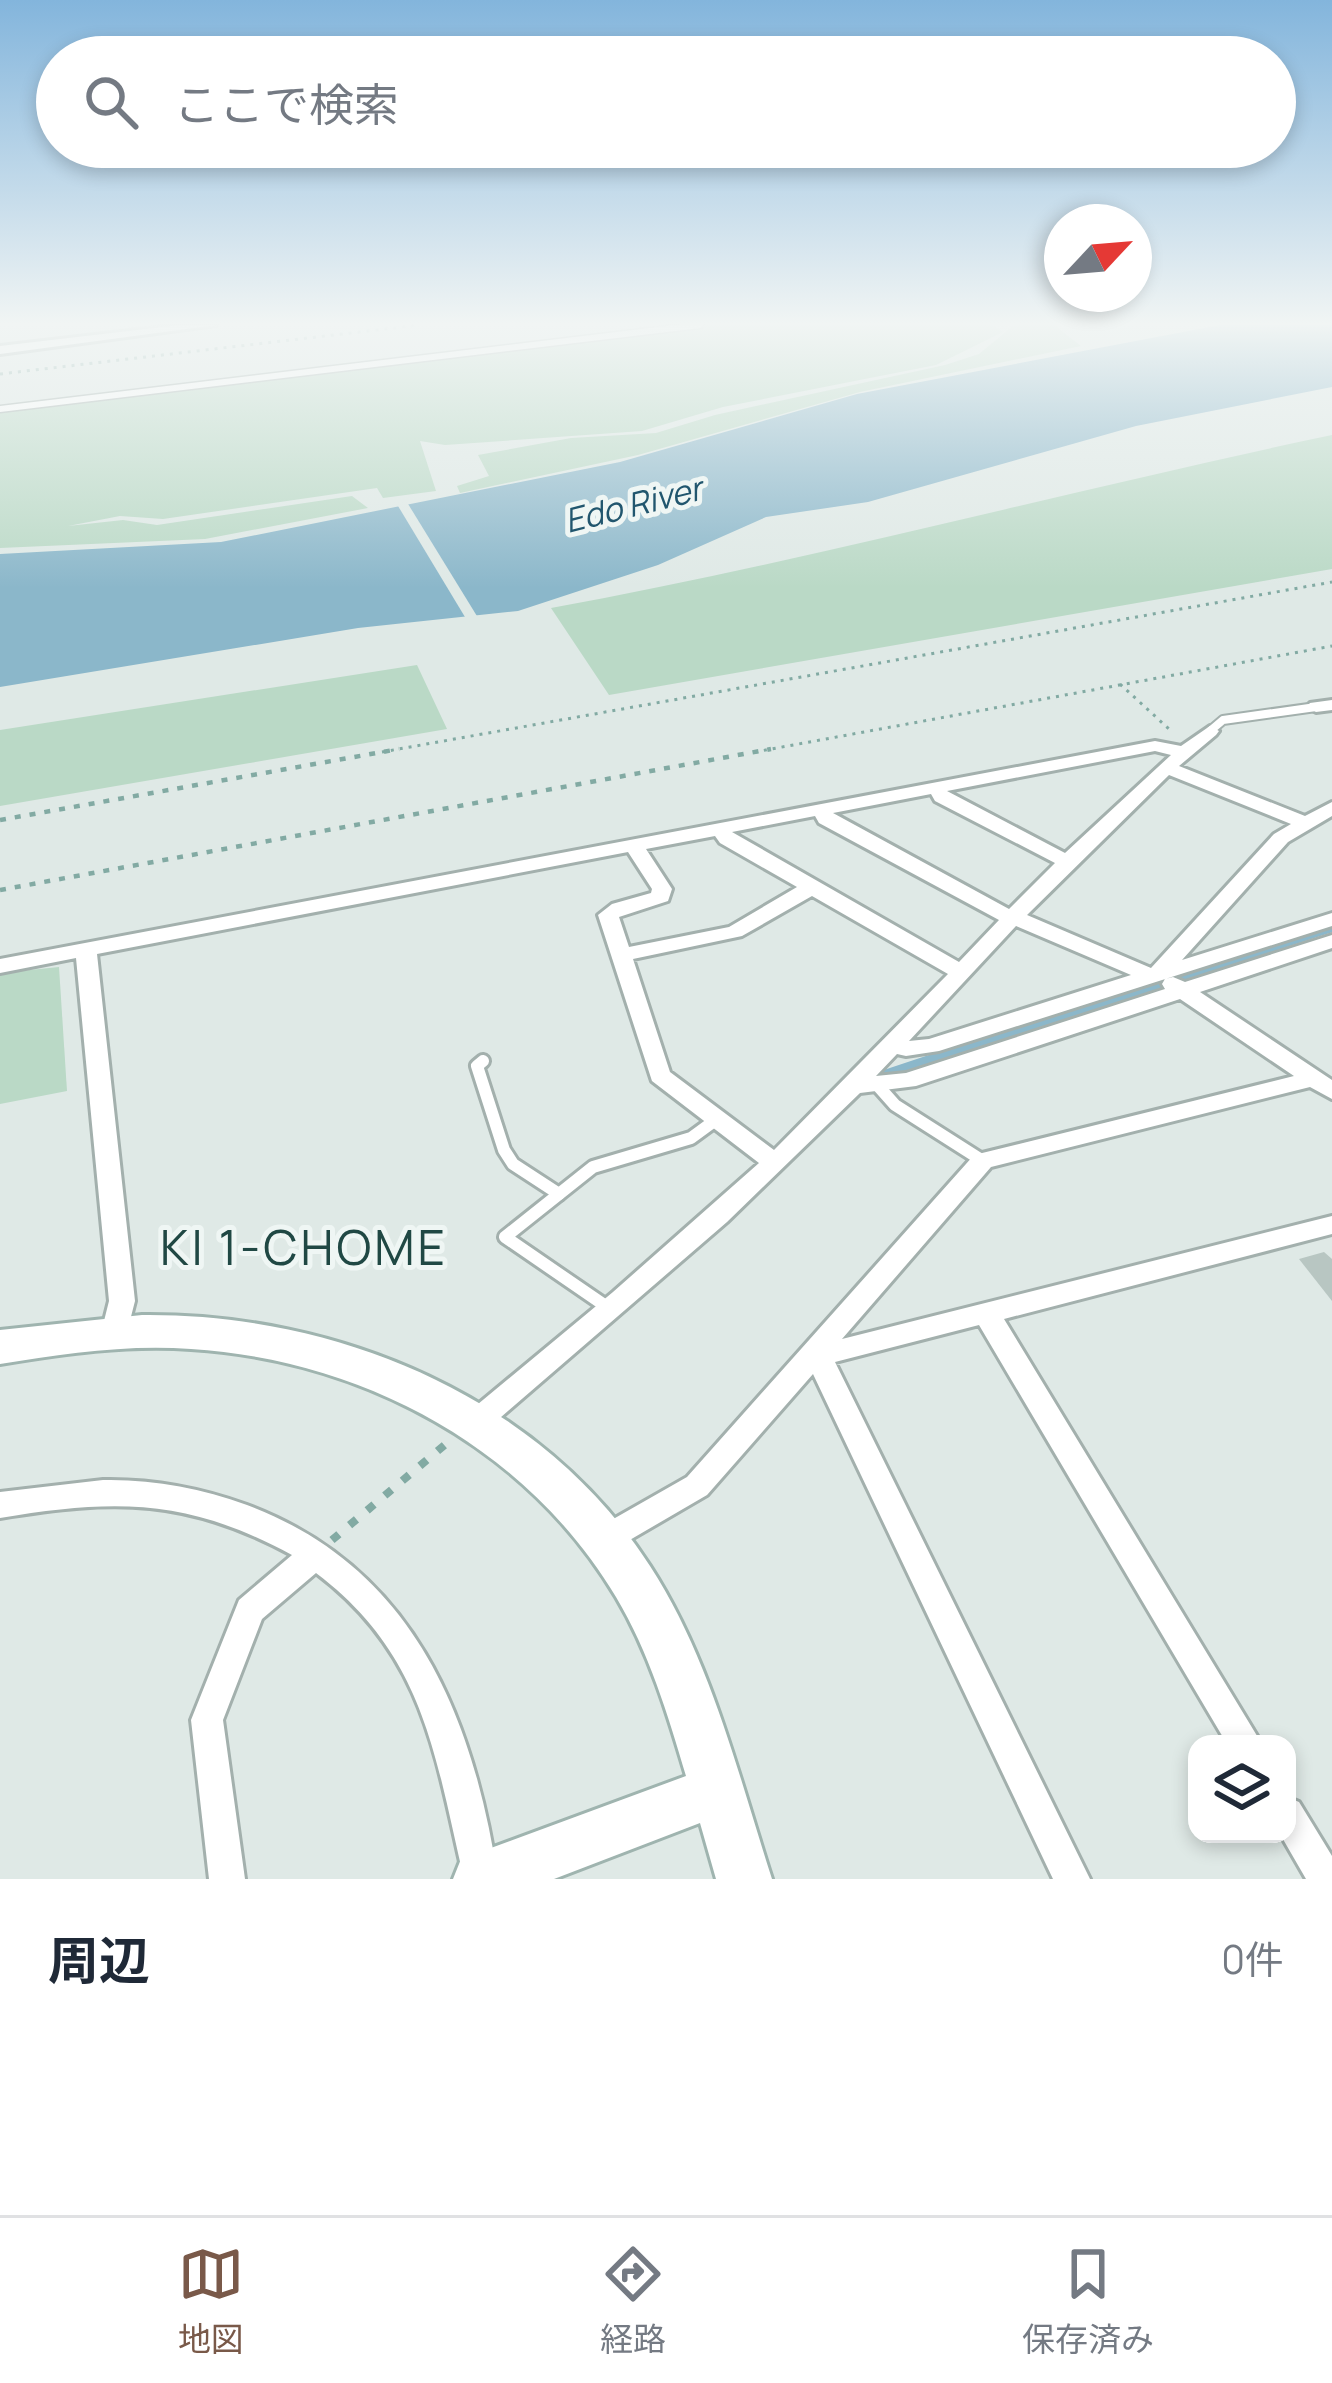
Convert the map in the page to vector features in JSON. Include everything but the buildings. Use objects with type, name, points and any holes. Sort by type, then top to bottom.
[{"type":"street","points":[[464,1431],[867,1087],[894,1043],[1064,860],[1210,731]]},
{"type":"street","points":[[0,967],[1154,746],[1182,755],[1304,822]]},
{"type":"street","points":[[935,787],[942,797],[1064,860]]},
{"type":"street","points":[[1158,975],[1245,875],[1304,822],[1332,808]]},
{"type":"street","points":[[822,810],[826,819],[1010,917],[1158,975],[1323,1085]]},
{"type":"street","points":[[719,826],[727,839],[958,971]]},
{"type":"street","points":[[632,843],[662,890],[661,898],[608,915],[659,1076],[774,1162]]},
{"type":"street","points":[[621,955],[735,932],[811,888]]},
{"type":"street","points":[[894,1043],[906,1049],[931,1046],[1332,919]]},
{"type":"street","points":[[867,1087],[1332,941]]},
{"type":"street","points":[[86,951],[122,1301],[115,1333]]},
{"type":"street","points":[[604,1539],[697,1486],[983,1161],[1323,1085]]},
{"type":"street","points":[[817,1353],[1332,1225]]},
{"type":"street","points":[[986,1313],[1240,1735]]},
{"type":"street","points":[[0,1347],[115,1333],[191,1331],[291,1345],[436,1397],[464,1431],[543,1474],[604,1539],[654,1622],[744,1879]]},
{"type":"street","points":[[817,1353],[1072,1879]]},
{"type":"street","points":[[0,1505],[69,1494],[158,1495],[242,1516],[285,1534],[316,1554],[377,1605],[417,1664],[443,1725],[481,1879],[715,1791]]},
{"type":"street","points":[[227,1879],[207,1720],[250,1610],[316,1554]]},
{"type":"street","points":[[1296,1831],[1318,1872]]},
{"type":"lane","points":[[1210,731],[1223,720],[1324,706]]},
{"type":"lane","points":[[483,1061],[477,1066],[504,1150],[513,1164],[560,1193]]},
{"type":"lane","points":[[867,1087],[983,1161]]},
{"type":"lane","points":[[610,1310],[505,1238],[593,1167],[691,1138],[717,1119]]},
{"type":"path","points":[[0,820],[1332,582]]},
{"type":"path","points":[[0,890],[1332,646]]},
{"type":"path","points":[[1120,684],[1173,733],[1182,755]]},
{"type":"path","points":[[316,1554],[464,1431]]},
{"type":"green space","points":[[0,413],[704,413],[642,431],[445,445],[420,441],[436,491],[383,498],[377,488],[163,519],[120,516],[68,526],[123,520],[157,525],[352,496],[368,508],[205,539],[0,548]]},
{"type":"green space","points":[[787,413],[638,455],[460,493],[457,486],[489,476],[478,455],[571,438],[656,433],[715,415]]},
{"type":"green space","points":[[1332,435],[1332,569],[609,695],[551,608],[747,568]]},
{"type":"green space","points":[[417,665],[447,729],[0,806],[0,730]]},
{"type":"green space","points":[[59,967],[67,1091],[0,1104],[0,973]]},
{"type":"water","name":"Edo River","points":[[792,413],[1203,413],[1136,426],[868,502],[766,517],[658,565],[518,611],[358,628],[0,687],[0,554],[221,542],[620,462]]},
{"type":"pier","points":[[405,499],[480,621],[468,622],[395,501]]},
{"type":"waterway","points":[[967,1047],[1332,928]]},
{"type":"waterway","points":[[967,1047],[976,1044]]},
{"type":"waterway","points":[[880,1076],[967,1047]]},
{"type":"district","name":"KI 1-CHOME","points":[[304,1246]]}]
